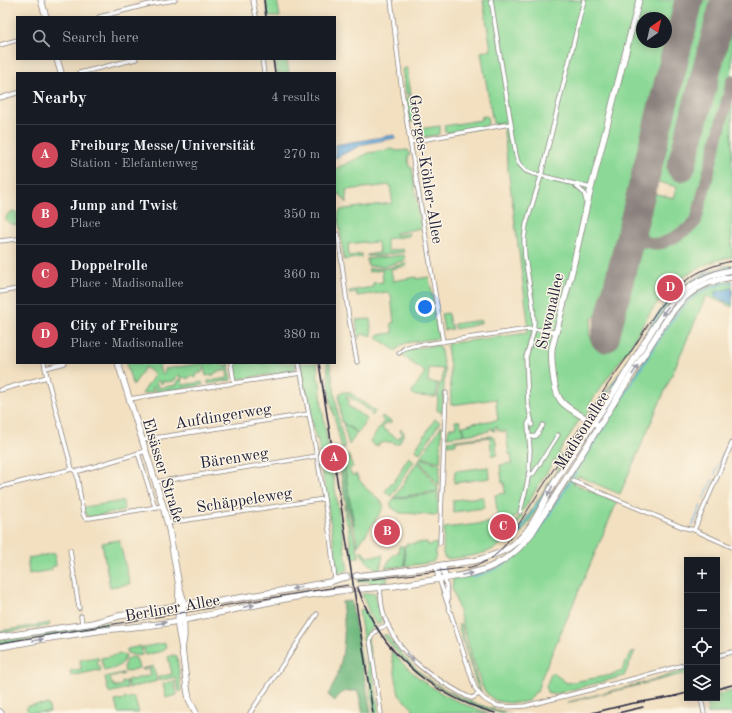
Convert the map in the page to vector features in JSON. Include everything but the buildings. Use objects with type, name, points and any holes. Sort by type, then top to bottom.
[{"type":"main road","points":[[41,0],[46,16]]},
{"type":"main road","name":"Suwonallee","points":[[599,426],[560,401],[554,377],[551,355],[555,332],[572,271],[587,204],[639,0]]},
{"type":"main road","points":[[57,60],[61,72]]},
{"type":"main road","name":"Madisonallee","points":[[440,566],[481,559],[510,547],[519,539],[533,521],[553,485],[602,411],[662,314],[673,301],[690,286],[717,273],[732,270]]},
{"type":"main road","name":"Madisonallee","points":[[442,578],[467,574],[488,568],[506,558],[521,546],[532,533],[675,308],[692,292],[704,284],[732,277]]},
{"type":"main road","name":"Elsässer Straße","points":[[118,364],[156,482],[167,522],[179,587],[181,606],[180,620],[184,636],[182,649],[187,688],[196,713]]},
{"type":"main road","points":[[356,576],[440,566],[442,578],[360,589]]},
{"type":"main road","name":"Berliner Allee","points":[[0,637],[82,624],[119,616],[256,595],[330,582],[347,577]]},
{"type":"main road","name":"Berliner Allee","points":[[0,647],[92,631],[145,626],[271,602],[349,590]]},
{"type":"street","points":[[103,16],[150,4],[175,0]]},
{"type":"street","points":[[253,0],[256,16]]},
{"type":"street","name":"Georges-Köhler-Allee","points":[[391,0],[410,142],[443,342]]},
{"type":"street","points":[[491,0],[510,124],[518,162],[526,171],[591,188]]},
{"type":"street","points":[[532,425],[528,404],[526,358],[534,322],[524,240],[526,225],[541,176],[584,0]]},
{"type":"street","points":[[0,45],[16,40]]},
{"type":"street","points":[[83,72],[132,60]]},
{"type":"street","points":[[262,60],[264,72]]},
{"type":"street","points":[[562,89],[568,90]]},
{"type":"street","points":[[0,98],[16,93]]},
{"type":"street","points":[[410,142],[510,124]]},
{"type":"street","points":[[574,184],[584,193],[587,204]]},
{"type":"street","points":[[338,234],[357,362]]},
{"type":"street","points":[[0,241],[16,239]]},
{"type":"street","points":[[0,292],[16,289]]},
{"type":"street","points":[[399,353],[405,348],[512,331],[533,329],[555,332]]},
{"type":"street","points":[[44,364],[74,470],[77,475],[83,514],[85,518],[163,506]]},
{"type":"street","points":[[46,368],[60,364]]},
{"type":"street","points":[[231,364],[234,383]]},
{"type":"street","points":[[299,364],[317,456],[330,536],[335,580]]},
{"type":"street","points":[[129,399],[301,373]]},
{"type":"street","points":[[0,390],[47,377]]},
{"type":"street","points":[[440,542],[445,471],[446,439],[444,418],[446,393]]},
{"type":"street","name":"Aufdingerweg","points":[[142,440],[308,414]]},
{"type":"street","points":[[520,512],[528,474],[530,450],[528,424],[531,419]]},
{"type":"street","points":[[529,437],[536,436],[543,425]]},
{"type":"street","points":[[528,474],[533,474],[558,435]]},
{"type":"street","points":[[694,530],[732,443]]},
{"type":"street","points":[[0,487],[74,470],[79,471],[146,450]]},
{"type":"street","points":[[138,453],[155,507]]},
{"type":"street","name":"Bärenweg","points":[[156,482],[317,456]]},
{"type":"street","points":[[573,481],[682,528],[694,530],[732,547]]},
{"type":"street","name":"Schäppeleweg","points":[[167,522],[324,499]]},
{"type":"street","points":[[70,550],[79,608]]},
{"type":"street","points":[[442,578],[448,605],[474,684],[479,694],[485,700],[495,705],[513,707],[525,706],[684,665]]},
{"type":"street","points":[[380,587],[382,608],[388,625],[398,643],[410,658],[436,679],[468,697],[472,698],[479,694]]},
{"type":"street","points":[[250,713],[317,614]]},
{"type":"street","points":[[81,616],[82,624]]},
{"type":"street","points":[[380,628],[388,625]]},
{"type":"street","points":[[376,631],[370,640],[381,713]]},
{"type":"street","points":[[720,655],[732,652]]},
{"type":"street","points":[[702,701],[704,713]]},
{"type":"green space","points":[[266,0],[277,0],[280,16],[268,16]]},
{"type":"green space","points":[[483,0],[679,0],[672,28],[672,12],[636,12],[636,48],[667,48],[602,309],[592,319],[589,335],[614,342],[636,254],[648,246],[658,247],[670,242],[697,224],[699,221],[732,91],[732,257],[721,259],[690,272],[665,293],[588,407],[590,409],[583,421],[580,419],[558,454],[561,456],[558,461],[555,459],[521,514],[523,516],[509,537],[520,514],[518,512],[506,537],[500,545],[494,549],[470,556],[447,559],[444,557],[443,553],[444,528],[496,522],[498,518],[495,495],[505,493],[500,465],[512,463],[511,454],[509,454],[506,431],[498,431],[497,427],[494,427],[495,431],[493,431],[492,428],[489,429],[489,431],[464,435],[463,426],[472,423],[498,420],[497,403],[496,399],[451,405],[450,368],[447,345],[449,343],[527,333],[528,321],[503,122],[493,123],[481,52],[491,50]]},
{"type":"green space","points":[[700,0],[732,0],[732,70],[694,221],[662,240],[654,241],[646,235],[643,229],[652,193],[674,198],[677,187],[655,181]]},
{"type":"green space","points":[[275,60],[287,60],[289,72],[277,72]]},
{"type":"green space","points":[[407,68],[411,94],[406,94],[402,69]]},
{"type":"green space","points":[[412,96],[416,121],[410,122],[406,97]]},
{"type":"green space","points":[[481,117],[487,117],[488,123],[485,127],[449,133],[445,131],[444,126],[481,120]]},
{"type":"green space","points":[[440,126],[440,132],[438,135],[416,138],[412,136],[412,133],[419,132],[419,129]]},
{"type":"green space","points":[[392,149],[397,151],[408,150],[410,155],[408,156],[409,167],[412,168],[421,228],[395,233],[395,235],[409,233],[409,236],[386,239],[388,251],[403,249],[404,252],[367,256],[379,253],[378,242],[348,244],[349,256],[362,254],[362,257],[344,260],[338,217],[339,212],[345,209],[392,203],[390,185],[346,190],[347,203],[340,194],[336,195],[336,169],[369,153]]},
{"type":"green space","points":[[11,212],[16,212],[16,225],[7,221],[6,217]]},
{"type":"green space","points":[[404,255],[405,260],[386,266],[368,266],[367,259]]},
{"type":"green space","points":[[406,263],[406,266],[391,269],[393,281],[416,277],[416,279],[429,277],[439,338],[406,343],[400,346],[396,351],[377,338],[377,335],[393,333],[391,323],[394,323],[391,295],[387,292],[357,296],[357,292],[349,293],[349,291],[373,287],[373,283],[383,282],[382,270],[369,272],[368,269],[388,268]]},
{"type":"green space","points":[[732,265],[732,267],[708,274],[692,282],[679,292],[610,390],[596,413],[590,415],[630,358],[659,311],[670,298],[685,285],[703,274]]},
{"type":"green space","points":[[732,280],[732,307],[706,296],[620,494],[578,476],[573,483],[617,502],[540,681],[537,692],[535,692],[528,700],[524,702],[515,703],[493,699],[487,694],[482,686],[470,650],[452,587],[453,579],[481,573],[497,567],[515,556],[525,546],[534,535],[660,335],[681,305],[697,292],[707,287]]},
{"type":"green space","points":[[448,313],[450,325],[452,325],[453,329],[444,330],[441,314]]},
{"type":"green space","points":[[370,319],[372,336],[369,334],[360,335],[360,338],[358,338],[356,320]]},
{"type":"green space","points":[[481,320],[481,323],[455,329],[454,324]]},
{"type":"green space","points":[[437,345],[440,347],[445,372],[442,413],[437,410],[439,383],[442,383],[443,369],[429,368],[428,382],[437,383],[436,397],[416,396],[411,393],[425,372],[401,355],[405,350]]},
{"type":"green space","points":[[126,364],[161,364],[159,367],[161,373],[164,374],[165,369],[197,364],[220,364],[228,366],[229,364],[231,380],[208,384],[208,381],[228,378],[227,370],[214,373],[214,375],[206,376],[204,365],[202,366],[203,371],[196,374],[197,377],[188,377],[187,379],[185,377],[181,380],[183,385],[202,382],[203,385],[158,392],[155,391],[154,387],[152,387],[153,392],[142,394],[155,374],[145,367],[133,386]],"holes":[[[180,376],[181,380],[177,381],[177,385],[158,388],[156,381],[159,381],[160,383],[163,383],[163,381],[174,381],[173,379]]]},
{"type":"green space","points":[[234,364],[295,364],[296,367],[294,371],[239,379],[236,377]]},
{"type":"green space","points":[[300,364],[317,364],[317,376],[320,382],[322,408],[348,570],[337,573],[334,543],[320,459],[328,458],[328,454],[318,453],[320,453],[318,439],[316,439]]},
{"type":"green space","points":[[327,364],[330,364],[339,422],[345,448],[342,449],[331,403]]},
{"type":"green space","points":[[349,392],[376,411],[372,416],[372,412],[347,395],[346,397],[350,400],[347,405],[367,419],[358,433],[342,422],[339,398],[340,393]]},
{"type":"green space","points":[[382,416],[392,422],[390,424],[387,422],[382,428],[398,439],[403,433],[400,431],[401,429],[404,432],[399,443],[379,443],[379,445],[375,446],[370,442],[384,421],[381,418]]},
{"type":"green space","points":[[435,419],[440,422],[420,453],[415,450]]},
{"type":"green space","points":[[455,421],[460,421],[463,435],[447,437],[449,428],[456,427]]},
{"type":"green space","points":[[343,423],[357,433],[349,445]]},
{"type":"green space","points":[[586,424],[586,428],[533,517],[523,531],[510,544]]},
{"type":"green space","points":[[442,425],[440,462],[421,457]]},
{"type":"green space","points":[[490,436],[494,438],[497,455],[492,456],[490,437],[456,441],[456,444],[447,445],[448,441]]},
{"type":"green space","points":[[343,455],[348,455],[353,467],[349,469],[352,476],[356,474],[368,490],[379,499],[384,507],[358,546],[353,525]]},
{"type":"green space","points":[[343,455],[353,525],[345,500],[338,456]]},
{"type":"green space","points":[[409,457],[414,461],[391,496],[385,492],[402,470],[401,469]]},
{"type":"green space","points":[[420,458],[440,464],[439,486],[419,460]]},
{"type":"green space","points":[[418,461],[438,488],[438,491],[394,498]]},
{"type":"green space","points":[[489,467],[490,478],[454,483],[455,471]]},
{"type":"green space","points":[[438,493],[438,515],[400,513],[391,507],[392,505],[390,504],[393,499]]},
{"type":"green space","points":[[483,497],[484,508],[453,512],[453,500]]},
{"type":"green space","points":[[123,501],[124,511],[90,517],[85,512],[84,507]]},
{"type":"green space","points":[[344,505],[359,557],[352,558],[348,525],[345,520]]},
{"type":"green space","points":[[119,540],[130,584],[110,587],[102,543]]},
{"type":"green space","points":[[427,542],[428,545],[437,543],[433,562],[406,566],[404,546],[406,546],[406,544]]},
{"type":"green space","points":[[399,546],[403,546],[405,566],[385,568],[392,557],[398,553]]},
{"type":"green space","points":[[360,551],[363,551],[366,557],[383,555],[380,569],[376,569],[371,565]]},
{"type":"green space","points":[[55,553],[56,566],[51,567],[52,570],[29,574],[29,558]]},
{"type":"green space","points":[[387,577],[388,581],[384,581],[384,583],[370,584],[369,581],[359,583],[358,578]]},
{"type":"green space","points":[[375,593],[382,624],[377,623],[377,625],[370,614],[362,594]]},
{"type":"green space","points":[[351,601],[371,713],[363,713],[358,691],[342,693],[335,701],[328,695],[337,676],[342,658],[344,621],[342,602]]},
{"type":"green space","points":[[364,609],[374,627],[367,632],[379,713],[374,713],[359,610]]},
{"type":"green space","points":[[106,622],[108,627],[0,644],[0,640]]},
{"type":"green space","points":[[50,623],[49,626],[0,633],[0,631]]},
{"type":"green space","points":[[459,624],[461,624],[464,639],[481,692],[476,683],[462,639]]},
{"type":"green space","points":[[383,635],[387,635],[413,666],[434,683],[472,702],[511,713],[486,709],[447,692],[424,677],[410,665],[397,653]]},
{"type":"green space","points":[[165,643],[166,648],[163,651],[145,655],[143,647]]},
{"type":"green space","points":[[141,646],[142,655],[127,653],[127,649]]},
{"type":"green space","points":[[391,651],[412,672],[436,690],[461,703],[489,713],[414,713],[413,709],[399,695]]},
{"type":"green space","points":[[635,651],[624,676],[555,694],[549,694],[547,692],[546,686],[552,672],[567,683],[612,675],[622,670],[631,653]]},
{"type":"green space","points":[[121,654],[126,655],[120,665],[104,671],[101,658]]},
{"type":"green space","points":[[173,655],[177,656],[181,691],[179,692],[175,677],[159,681],[158,677],[172,674],[168,657]]},
{"type":"green space","points":[[97,657],[99,660],[97,660],[98,666],[100,666],[101,671],[99,672],[99,670],[71,676],[70,671],[81,669],[80,660]]},
{"type":"green space","points":[[132,657],[136,658],[139,668],[125,672],[125,663],[127,659]]},
{"type":"green space","points":[[152,666],[157,681],[129,688],[127,680],[151,675],[149,668],[141,669],[149,667],[150,668]]},
{"type":"green space","points":[[684,670],[684,674],[570,702],[567,704],[568,702],[652,681]]},
{"type":"green space","points":[[124,674],[110,678],[112,685],[114,684],[115,687],[122,685],[122,682],[126,681],[127,688],[109,693],[105,677]]},
{"type":"green space","points":[[174,681],[177,695],[166,698],[163,684]]},
{"type":"green space","points":[[732,691],[732,713],[708,713],[706,701],[720,701],[720,694]]},
{"type":"green space","points":[[134,697],[139,713],[118,713],[115,701]]},
{"type":"green space","points":[[48,704],[50,712],[30,713],[27,710],[27,706]]},
{"type":"water","points":[[394,135],[395,138],[364,144],[336,158],[336,145]]},
{"type":"water","points":[[732,288],[732,304],[715,297],[715,292]]},
{"type":"waterway","points":[[594,412],[672,297],[693,280],[712,271],[732,267]]},
{"type":"waterway","points":[[472,577],[503,565],[519,553],[541,528],[660,338],[681,308],[697,294],[707,289],[732,282]]},
{"type":"waterway","points":[[728,444],[732,434]]},
{"type":"waterway","points":[[715,474],[724,451]]},
{"type":"waterway","points":[[704,498],[713,479]]},
{"type":"waterway","points":[[518,535],[549,486]]},
{"type":"waterway","points":[[693,525],[701,506]]},
{"type":"taxiway","points":[[633,226],[635,233],[641,239],[652,244],[657,244],[671,239],[689,228],[696,221],[732,81]]},
{"type":"runway","points":[[605,338],[689,0]]},
{"type":"runway","points":[[681,167],[725,0]]},
{"type":"tunnel","points":[[349,590],[360,589]]},
{"type":"tunnel","points":[[79,608],[81,616]]},
{"type":"tram line","points":[[358,581],[471,567],[484,563],[494,557],[510,538],[605,389],[664,301],[684,282],[696,274],[710,267],[732,261]]},
{"type":"tram line","points":[[0,643],[348,585]]},
{"type":"railway","points":[[264,0],[266,16]]},
{"type":"railway","points":[[273,60],[275,72]]},
{"type":"railway","points":[[319,364],[373,713]]},
{"type":"railway","points":[[358,588],[368,611],[380,632],[394,651],[410,668],[449,695],[471,705],[495,713]]},
{"type":"railway","points":[[720,688],[732,685]]},
{"type":"railway","points":[[671,697],[684,694]]},
{"type":"railway","points":[[592,713],[629,704],[677,696]]},
{"type":"railway","points":[[618,713],[643,707]]},
{"type":"place","name":"City of Freiburg","points":[[670,288]]},
{"type":"place","name":"Freiburg Messe/Universität","points":[[334,458]]},
{"type":"place","name":"Doppelrolle","points":[[503,527]]},
{"type":"place","name":"Jump and Twist","points":[[387,532]]}]
